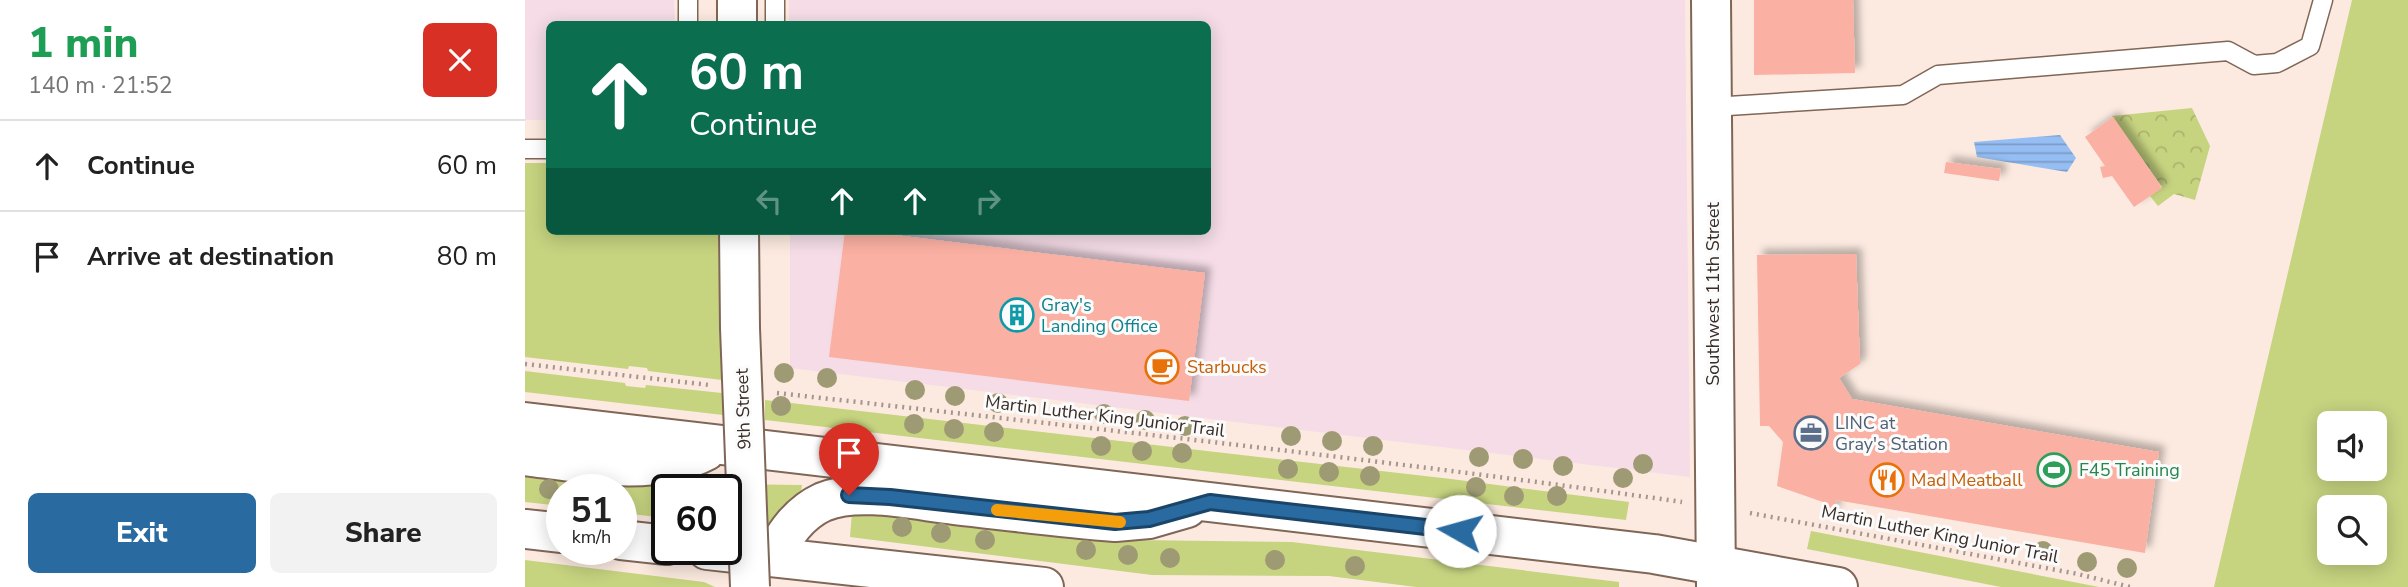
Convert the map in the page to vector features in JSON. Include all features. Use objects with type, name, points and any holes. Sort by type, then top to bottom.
[{"type":"main road","points":[[737,0],[737,21]]},
{"type":"main road","name":"Southwest 11th Street","points":[[1711,0],[1716,575]]},
{"type":"main road","name":"9th Street","points":[[739,235],[750,587]]},
{"type":"main road","points":[[525,422],[1654,554],[1716,575],[1838,587]]},
{"type":"main road","points":[[525,456],[611,465],[652,465],[692,458],[717,445]]},
{"type":"main road","points":[[773,556],[785,533],[801,516],[823,502],[849,495],[890,497],[1115,522],[1149,519],[1210,502]]},
{"type":"main road","points":[[525,529],[546,531]]},
{"type":"main road","points":[[742,553],[1044,587]]},
{"type":"lane","points":[[688,0],[688,21]]},
{"type":"lane","points":[[775,0],[775,21]]},
{"type":"lane","points":[[1712,107],[1903,95],[1938,75],[2228,51],[2253,65],[2277,63],[2310,46],[2323,0]]},
{"type":"lane","points":[[525,149],[546,149]]},
{"type":"path","points":[[525,364],[722,386]]},
{"type":"path","name":"Martin Luther King Junior Trail","points":[[764,391],[1233,445],[1681,502]]},
{"type":"path","name":"Martin Luther King Junior Trail","points":[[1745,513],[2078,574],[2130,587]]},
{"type":"shaded area","points":[[525,0],[674,0],[675,21],[546,21],[546,120],[525,120]]},
{"type":"shaded area","points":[[789,0],[1685,0],[1690,477],[790,368],[790,235],[1211,235],[1211,21],[789,21]]},
{"type":"green space","points":[[2352,0],[2408,0],[2408,587],[2214,587]]},
{"type":"green space","points":[[2192,108],[2210,146],[2195,200],[2174,194],[2158,206],[2150,196],[2162,187],[2112,116]]},
{"type":"green space","points":[[525,163],[546,163],[546,235],[718,235],[722,380],[648,371],[647,368],[629,366],[628,369],[525,357]]},
{"type":"green space","points":[[525,371],[625,383],[626,386],[645,388],[646,385],[722,393],[723,415],[525,392]]},
{"type":"green space","points":[[765,400],[1629,502],[1626,520],[765,420]]},
{"type":"green space","points":[[525,469],[567,474],[546,474],[546,504],[525,502]]},
{"type":"green space","points":[[637,482],[651,483],[651,516],[637,515]]},
{"type":"green space","points":[[742,484],[802,485],[800,500],[767,529],[742,527]]},
{"type":"green space","points":[[852,512],[888,513],[1133,540],[1292,542],[1619,582],[1619,587],[1416,587],[1329,576],[1152,575],[850,537]]},
{"type":"green space","points":[[1811,531],[2099,587],[2001,587],[1807,549]]},
{"type":"green space","points":[[525,560],[546,563],[546,565],[566,565],[704,582],[715,587],[525,587]]},
{"type":"water","points":[[2060,135],[2076,158],[2067,172],[1977,157],[1974,142]]},
{"type":"building","points":[[1754,0],[1853,0],[1855,73],[1754,75]]},
{"type":"building","points":[[2113,117],[2162,188],[2134,207],[2112,176],[2103,178],[2100,167],[2105,166],[2085,137]]},
{"type":"building","points":[[1946,162],[2001,169],[1999,181],[1944,173]]},
{"type":"building","name":"Gray's Landing Office","points":[[844,235],[895,235],[1205,273],[1189,401],[829,357]]},
{"type":"building","points":[[1856,254],[1860,364],[1839,378],[1852,399],[2159,452],[2145,553],[1836,500],[1834,516],[1823,502],[1777,486],[1783,442],[1769,426],[1760,426],[1757,255]]},
{"type":"slow traffic","points":[[997,510],[1120,522]]},
{"type":"place","name":"Gray's Landing Office","points":[[1017,315]]},
{"type":"place","name":"Starbucks","points":[[1162,367]]},
{"type":"place","name":"LINC at Gray's Station","points":[[1811,433]]},
{"type":"place","name":"F45 Training","points":[[2054,470]]},
{"type":"place","name":"Mad Meatball","points":[[1887,480]]},
{"type":"route","points":[[849,495],[890,497],[1115,522],[1149,519],[1210,502],[1460,531]]}]
